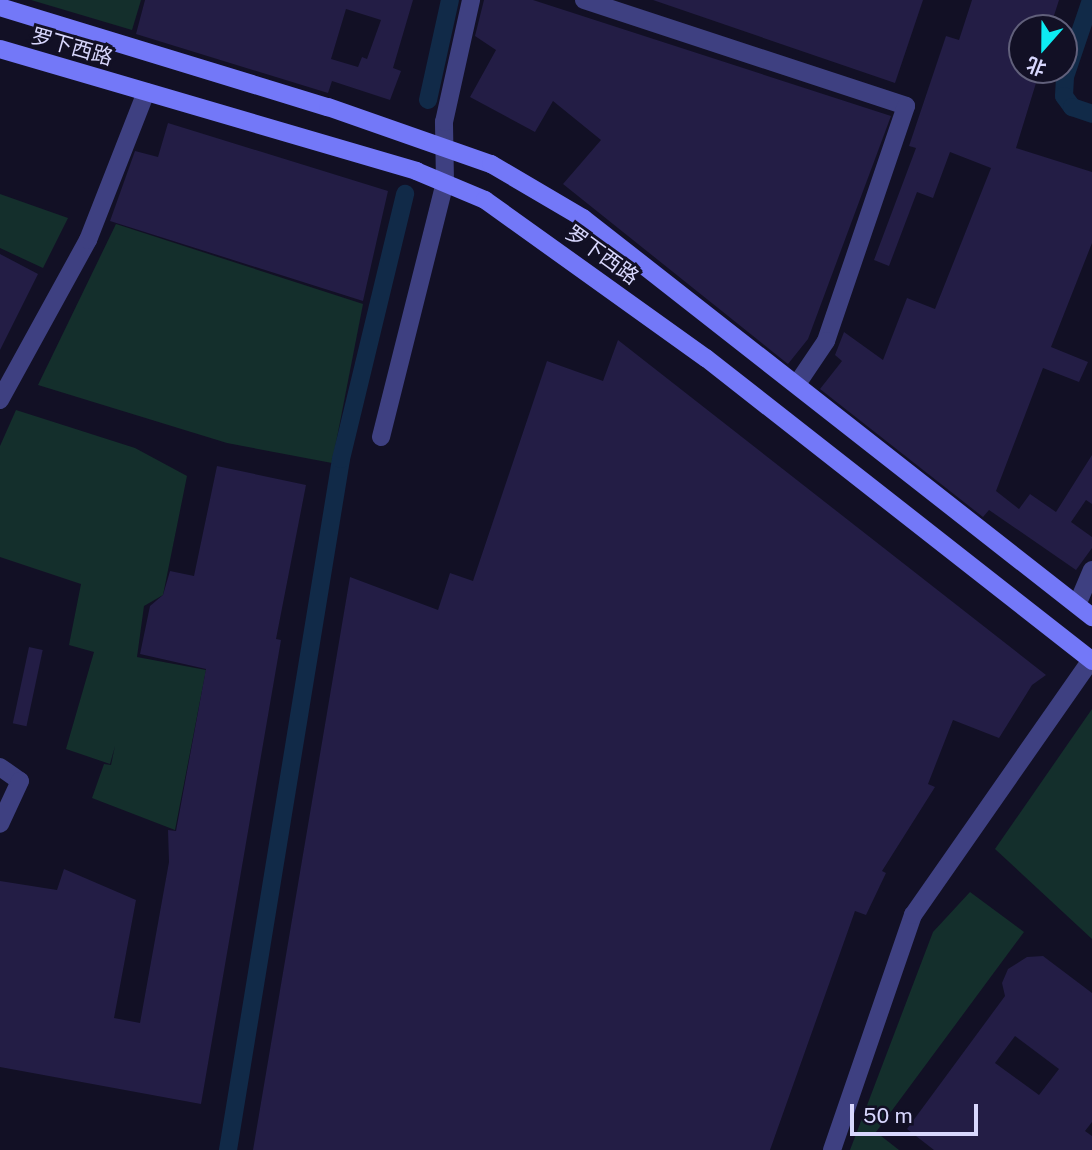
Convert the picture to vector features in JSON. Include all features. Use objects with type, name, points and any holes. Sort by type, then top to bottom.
[{"type":"main road","name":"罗下西路","points":[[0,7],[328,107],[491,164],[583,218],[1092,617]]},
{"type":"main road","name":"罗下西路","points":[[0,50],[445,182],[485,200],[706,358],[1092,660]]},
{"type":"street","points":[[381,437],[445,182],[447,148],[444,122],[471,0]]},
{"type":"street","points":[[584,0],[905,106],[826,341],[797,384]]},
{"type":"street","points":[[0,400],[88,240],[146,92]]},
{"type":"street","points":[[1077,605],[1092,570]]},
{"type":"street","points":[[832,1150],[913,915],[1092,660]]},
{"type":"street","points":[[0,767],[20,781],[0,824]]},
{"type":"green space","points":[[31,0],[141,0],[132,30]]},
{"type":"green space","points":[[0,194],[68,218],[43,268],[0,248]]},
{"type":"green space","points":[[116,224],[363,304],[332,463],[227,443],[38,385]]},
{"type":"green space","points":[[16,410],[135,448],[187,476],[163,595],[144,606],[137,657],[206,670],[175,830],[92,798],[104,764],[111,765],[115,746],[110,764],[66,749],[94,652],[69,645],[81,584],[0,557],[0,446]]},
{"type":"green space","points":[[1092,709],[1092,939],[995,849]]},
{"type":"green space","points":[[970,892],[1024,932],[876,1132],[899,1150],[850,1150],[933,932]]},
{"type":"building","points":[[145,0],[413,0],[393,68],[401,71],[390,100],[332,81],[328,93],[136,34]],"holes":[[[346,9],[381,20],[367,59],[362,57],[358,67],[331,59]]]},
{"type":"building","points":[[484,0],[533,0],[891,116],[808,339],[788,364],[563,184],[601,140],[553,101],[535,132],[470,97],[496,50],[475,36]]},
{"type":"building","points":[[653,0],[923,0],[895,83]]},
{"type":"building","points":[[972,0],[1059,0],[1054,14],[1008,14],[1008,84],[1036,84],[1016,148],[1092,172],[1092,243],[1051,347],[1088,362],[1079,382],[1043,368],[996,491],[1019,509],[1030,494],[1056,512],[1092,455],[1092,504],[1086,500],[1071,522],[1092,537],[1092,548],[1076,570],[989,510],[983,517],[820,389],[842,361],[835,355],[844,332],[883,360],[907,298],[935,309],[991,168],[950,152],[933,198],[917,192],[889,266],[874,260],[916,148],[909,146],[946,36],[959,40]]},
{"type":"building","points":[[168,123],[388,191],[363,301],[110,221],[135,151],[158,157]]},
{"type":"building","points":[[0,254],[38,274],[0,350]]},
{"type":"building","points":[[618,340],[1046,675],[1032,685],[999,738],[953,720],[928,784],[935,787],[882,871],[886,873],[866,915],[855,911],[770,1150],[253,1150],[350,577],[438,610],[450,573],[473,581],[547,361],[603,381]]},
{"type":"building","points":[[217,466],[306,485],[276,639],[281,640],[201,1104],[0,1067],[0,881],[57,890],[64,869],[136,900],[114,1018],[140,1023],[169,862],[168,830],[176,831],[206,669],[140,654],[150,606],[163,595],[170,571],[194,576]]},
{"type":"building","points":[[29,647],[43,650],[26,726],[13,723]]},
{"type":"building","points":[[1043,956],[1092,993],[1092,1122],[1085,1131],[1092,1136],[1092,1150],[934,1150],[907,1129],[1005,996],[1002,983],[1008,969],[1027,957]],"holes":[[[1015,1036],[1059,1069],[1039,1095],[995,1063]]]},
{"type":"waterway","points":[[428,100],[450,0]]},
{"type":"waterway","points":[[1091,0],[1065,77],[1064,96],[1072,107],[1092,114]]},
{"type":"waterway","points":[[228,1150],[341,459],[405,194]]}]
